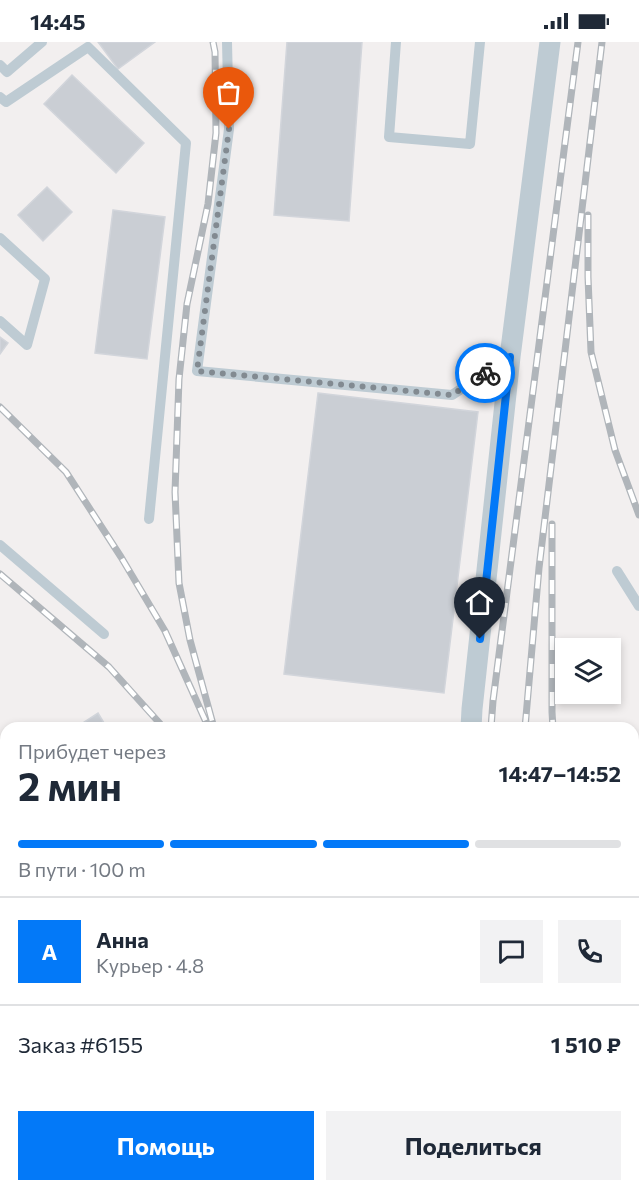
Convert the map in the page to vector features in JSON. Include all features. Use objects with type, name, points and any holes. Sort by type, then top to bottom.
[{"type":"street","points":[[471,722],[510,357],[550,42]]},
{"type":"lane","points":[[0,65],[6,72],[42,42]]},
{"type":"lane","points":[[227,42],[229,129],[197,371],[452,395],[510,357]]},
{"type":"lane","points":[[396,42],[389,137],[470,144],[480,42]]},
{"type":"lane","points":[[0,97],[6,102],[88,47],[186,143],[149,519]]},
{"type":"lane","points":[[0,238],[45,279],[27,345],[0,321]]},
{"type":"lane","points":[[0,545],[104,634]]},
{"type":"lane","points":[[617,571],[639,606]]},
{"type":"building","points":[[98,42],[155,42],[118,69]]},
{"type":"building","points":[[287,42],[362,42],[349,221],[274,215]]},
{"type":"building","points":[[72,75],[144,143],[116,173],[44,104]]},
{"type":"building","points":[[47,187],[72,212],[43,241],[18,215]]},
{"type":"building","points":[[113,210],[165,217],[147,359],[95,353]]},
{"type":"building","points":[[0,337],[8,343],[0,354]]},
{"type":"building","points":[[318,393],[478,412],[444,693],[284,674]]},
{"type":"building","points":[[98,713],[103,722],[84,722]]},
{"type":"railway","points":[[212,722],[190,640],[179,583],[175,492],[179,379],[187,304],[208,204],[216,133],[213,42]]},
{"type":"railway","points":[[491,722],[578,42]]},
{"type":"railway","points":[[526,722],[539,568],[602,42]]},
{"type":"railway","points":[[588,215],[591,352],[615,450],[639,515]]},
{"type":"railway","points":[[0,407],[66,472],[165,631],[206,722]]},
{"type":"railway","points":[[552,524],[553,722]]},
{"type":"railway","points":[[0,574],[109,667],[159,722]]},
{"type":"way so far","points":[[229,129],[197,371],[452,395],[485,373]]},
{"type":"route","points":[[480,639],[510,357],[485,373]]}]
